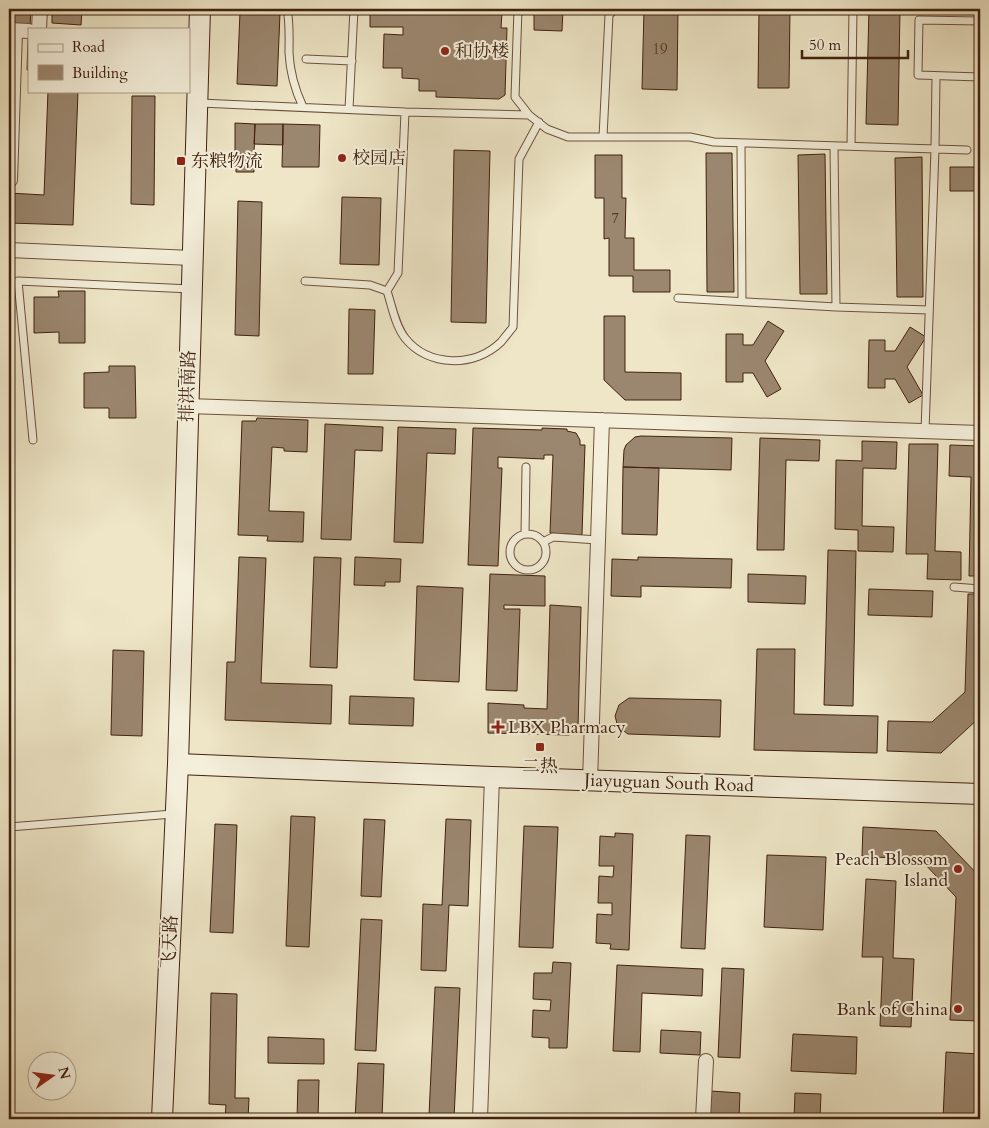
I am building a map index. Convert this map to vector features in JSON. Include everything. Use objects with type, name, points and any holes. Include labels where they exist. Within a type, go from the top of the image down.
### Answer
[{"type":"street","points":[[40,9],[40,28]]},
{"type":"street","name":"排洪南路","points":[[178,764],[200,9]]},
{"type":"street","points":[[10,180],[18,31]]},
{"type":"street","points":[[9,250],[192,258]]},
{"type":"street","points":[[187,406],[980,433]]},
{"type":"street","points":[[590,781],[602,420]]},
{"type":"street","name":"Jiayuguan South Road","points":[[178,764],[590,781],[980,794]]},
{"type":"street","name":"飞天路","points":[[162,1119],[178,764]]},
{"type":"street","points":[[480,1119],[492,777]]},
{"type":"street","points":[[704,1119],[706,1061]]},
{"type":"lane","points":[[287,9],[290,22],[289,55],[294,90],[303,107]]},
{"type":"lane","points":[[349,110],[354,9]]},
{"type":"lane","points":[[518,9],[515,97],[529,115],[547,129],[568,137],[690,138],[714,142],[967,150]]},
{"type":"lane","points":[[603,137],[609,15],[614,9]]},
{"type":"lane","points":[[850,146],[853,9]]},
{"type":"lane","points":[[980,21],[919,20],[918,75],[980,77]]},
{"type":"lane","points":[[306,59],[352,61]]},
{"type":"lane","points":[[925,431],[936,76]]},
{"type":"lane","points":[[197,102],[349,110],[529,115]]},
{"type":"lane","points":[[405,112],[398,272],[387,291],[403,336],[414,348],[427,357],[443,361],[463,360],[483,354],[500,343],[513,327],[519,159],[539,122]]},
{"type":"lane","points":[[741,143],[742,301]]},
{"type":"lane","points":[[834,146],[836,307]]},
{"type":"lane","points":[[33,440],[18,281],[191,289]]},
{"type":"lane","points":[[305,281],[370,285],[387,291]]},
{"type":"lane","points":[[678,298],[930,310]]},
{"type":"lane","points":[[525,534],[526,467]]},
{"type":"lane","points":[[532,534],[544,542],[546,548],[543,562],[538,567],[525,569],[513,562],[511,548],[518,537],[532,534]]},
{"type":"lane","points":[[544,542],[553,538],[598,540]]},
{"type":"lane","points":[[954,587],[980,589]]},
{"type":"lane","points":[[9,827],[176,813]]},
{"type":"building","points":[[9,9],[31,9],[30,26],[9,25]]},
{"type":"building","points":[[52,9],[82,9],[81,25],[52,23]]},
{"type":"building","name":"和协楼","points":[[370,9],[490,9],[490,12],[502,13],[501,28],[507,28],[505,95],[499,99],[436,97],[436,91],[419,91],[419,79],[402,78],[402,68],[383,68],[384,34],[403,35],[403,27],[370,27]]},
{"type":"building","points":[[534,9],[563,9],[562,31],[534,30]]},
{"type":"building","points":[[644,9],[678,9],[677,90],[642,89]]},
{"type":"building","points":[[759,9],[790,9],[789,88],[758,88]]},
{"type":"building","points":[[869,9],[900,9],[898,125],[866,124]]},
{"type":"building","points":[[240,12],[280,13],[277,86],[237,84]]},
{"type":"building","points":[[28,38],[28,70],[27,70]]},
{"type":"building","points":[[48,92],[78,92],[73,225],[9,223],[9,193],[44,195]]},
{"type":"building","points":[[132,96],[155,96],[154,205],[131,204]]},
{"type":"building","points":[[235,123],[255,124],[254,154],[235,154]]},
{"type":"building","points":[[255,124],[283,124],[283,145],[254,144]]},
{"type":"building","points":[[283,124],[320,125],[319,167],[282,167]]},
{"type":"building","points":[[454,150],[490,151],[486,323],[451,322]]},
{"type":"building","points":[[706,153],[732,153],[734,292],[707,292]]},
{"type":"building","points":[[236,154],[254,154],[254,172],[236,172]]},
{"type":"building","points":[[825,154],[827,294],[800,294],[798,155]]},
{"type":"building","points":[[595,155],[622,155],[622,198],[626,198],[625,238],[634,238],[634,270],[670,270],[670,292],[633,292],[633,276],[609,276],[609,238],[604,239],[604,198],[595,198]]},
{"type":"building","points":[[922,157],[923,297],[897,297],[895,158]]},
{"type":"building","points":[[950,167],[980,167],[980,191],[950,191]]},
{"type":"building","points":[[342,197],[381,198],[379,265],[340,264]]},
{"type":"building","points":[[238,201],[262,202],[259,336],[235,335]]},
{"type":"building","points":[[58,291],[85,291],[85,343],[59,343],[59,332],[34,333],[34,297],[59,297]]},
{"type":"building","points":[[349,309],[375,310],[373,374],[348,374]]},
{"type":"building","points":[[604,316],[625,316],[625,372],[681,373],[681,400],[625,400],[604,380]]},
{"type":"building","points":[[768,321],[784,331],[765,361],[781,389],[767,397],[753,373],[743,373],[743,382],[726,382],[726,334],[743,334],[743,345],[753,345]]},
{"type":"building","points":[[910,327],[926,337],[907,367],[923,395],[909,403],[895,379],[885,379],[885,388],[868,388],[869,340],[885,340],[885,351],[895,351]]},
{"type":"building","points":[[109,366],[135,366],[136,418],[109,418],[109,408],[84,408],[84,373],[109,372]]},
{"type":"building","points":[[257,418],[308,420],[307,452],[284,451],[284,448],[272,447],[269,511],[304,512],[303,542],[267,541],[268,536],[238,535],[242,421],[256,421]]},
{"type":"building","points":[[325,424],[383,427],[382,451],[355,450],[351,540],[321,539]]},
{"type":"building","points":[[398,427],[456,429],[455,454],[427,453],[423,543],[394,542]]},
{"type":"building","points":[[473,428],[567,429],[567,431],[576,433],[580,440],[580,445],[585,445],[582,535],[550,533],[553,455],[544,455],[544,459],[498,457],[498,468],[502,468],[498,566],[468,565]]},
{"type":"building","points":[[635,437],[732,438],[731,470],[623,467],[626,445]]},
{"type":"building","points":[[760,438],[820,440],[819,461],[786,460],[784,550],[757,550]]},
{"type":"building","points":[[862,441],[897,442],[896,469],[863,468],[862,526],[894,527],[893,552],[858,551],[858,530],[835,529],[836,460],[862,461]]},
{"type":"building","points":[[909,444],[938,444],[935,551],[961,552],[961,580],[927,579],[928,554],[906,554]]},
{"type":"building","points":[[950,445],[980,446],[980,576],[969,576],[971,477],[949,476]]},
{"type":"building","points":[[623,467],[659,468],[657,535],[622,534]]},
{"type":"building","points":[[828,550],[856,551],[853,706],[824,705]]},
{"type":"building","points":[[239,557],[266,558],[261,683],[332,685],[331,724],[225,720],[227,662],[235,662]]},
{"type":"building","points":[[314,557],[341,558],[337,668],[310,667]]},
{"type":"building","points":[[355,557],[401,559],[400,582],[385,582],[385,586],[354,585]]},
{"type":"building","points":[[638,557],[732,559],[731,588],[641,586],[641,597],[611,596],[612,559],[638,560]]},
{"type":"building","points":[[490,574],[545,576],[545,606],[504,605],[504,609],[520,609],[517,691],[486,690]]},
{"type":"building","points":[[748,574],[806,576],[805,604],[748,602]]},
{"type":"building","points":[[417,586],[463,588],[459,682],[414,680]]},
{"type":"building","points":[[869,589],[933,591],[932,617],[868,615]]},
{"type":"building","points":[[968,594],[980,594],[980,717],[941,753],[887,751],[888,721],[932,722],[965,692]]},
{"type":"building","points":[[550,605],[581,607],[578,728],[569,735],[488,733],[488,703],[524,705],[524,708],[547,709]]},
{"type":"building","points":[[757,649],[795,649],[794,714],[878,716],[877,753],[754,750]]},
{"type":"building","points":[[113,650],[144,651],[142,736],[111,735]]},
{"type":"building","points":[[350,696],[414,698],[413,726],[349,724]]},
{"type":"building","points":[[629,698],[721,700],[720,737],[628,734],[618,727],[615,716],[619,705]]},
{"type":"building","points":[[291,816],[315,817],[309,947],[286,946]]},
{"type":"building","points":[[364,819],[385,820],[381,897],[361,896]]},
{"type":"building","points":[[446,819],[471,820],[468,906],[449,905],[446,971],[421,970],[423,904],[442,905]]},
{"type":"building","points":[[215,824],[237,825],[233,933],[210,932]]},
{"type":"building","points":[[524,826],[558,827],[553,948],[519,947]]},
{"type":"building","points":[[863,827],[936,831],[980,877],[980,1021],[950,1020],[956,897],[921,860],[862,856]]},
{"type":"building","points":[[615,833],[633,834],[629,950],[610,949],[611,944],[596,943],[597,914],[612,915],[612,903],[598,903],[599,876],[613,877],[614,866],[599,866],[600,836],[615,837]]},
{"type":"building","points":[[686,835],[710,836],[705,949],[681,948]]},
{"type":"building","points":[[767,855],[826,857],[823,930],[764,927]]},
{"type":"building","points":[[866,879],[896,881],[893,958],[914,959],[911,1027],[880,1026],[883,957],[862,957]]},
{"type":"building","points":[[361,919],[382,920],[376,1051],[355,1050]]},
{"type":"building","points":[[553,962],[571,963],[567,1048],[549,1048],[549,1038],[532,1037],[533,1010],[550,1011],[551,1000],[533,999],[534,973],[552,973]]},
{"type":"building","points":[[617,965],[703,969],[702,996],[642,993],[640,1052],[613,1051]]},
{"type":"building","points":[[722,968],[744,969],[740,1058],[718,1057]]},
{"type":"building","points":[[435,987],[460,988],[454,1119],[438,1119],[438,1115],[429,1115]]},
{"type":"building","points":[[211,993],[237,994],[235,1098],[249,1098],[248,1119],[225,1119],[226,1105],[209,1104]]},
{"type":"building","points":[[661,1030],[701,1032],[700,1055],[660,1053]]},
{"type":"building","points":[[793,1034],[857,1037],[856,1074],[791,1071]]},
{"type":"building","points":[[268,1037],[324,1039],[324,1064],[268,1063]]},
{"type":"building","points":[[946,1052],[979,1054],[976,1119],[943,1119]]},
{"type":"building","points":[[358,1063],[384,1064],[382,1119],[355,1119]]},
{"type":"building","points":[[298,1080],[319,1080],[318,1119],[297,1119]]},
{"type":"building","points":[[711,1091],[740,1093],[739,1119],[710,1119]]},
{"type":"building","points":[[795,1093],[821,1094],[820,1119],[794,1119]]},
{"type":"place","name":"和协楼","points":[[445,51]]},
{"type":"place","name":"校园店","points":[[342,158]]},
{"type":"place","name":"东粮物流","points":[[181,161]]},
{"type":"place","name":"LBX Pharmacy","points":[[498,727]]},
{"type":"place","name":"二热","points":[[540,747]]},
{"type":"place","name":"Peach Blossom Island","points":[[958,869]]},
{"type":"place","name":"Bank of China","points":[[958,1009]]}]
